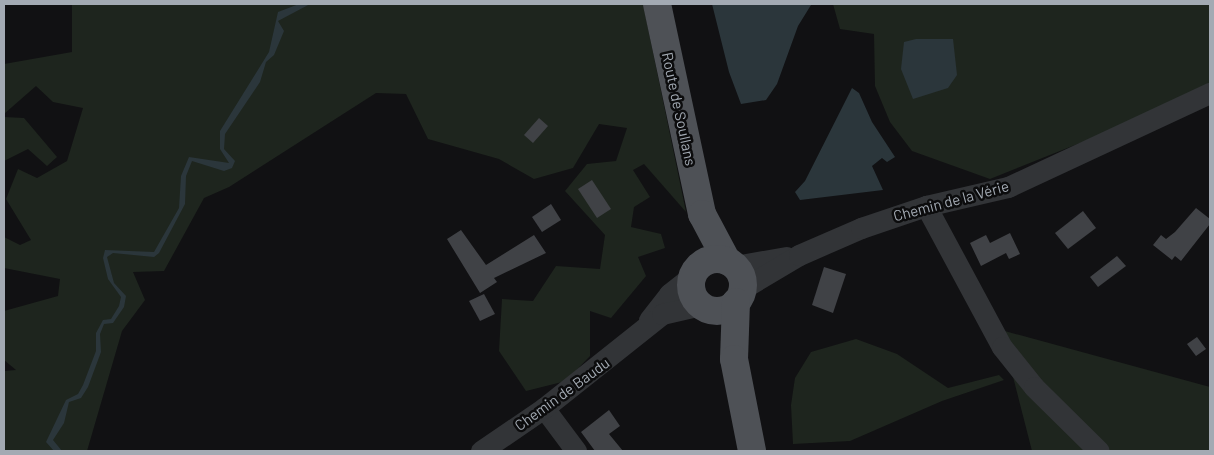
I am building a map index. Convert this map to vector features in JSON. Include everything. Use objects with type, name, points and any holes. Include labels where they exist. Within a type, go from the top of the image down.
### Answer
[{"type":"main road","name":"Route de Soullans","points":[[657,4],[702,214],[735,280]]},
{"type":"main road","name":"Route de Soullans","points":[[694,272],[702,214]]},
{"type":"main road","points":[[734,359],[692,292],[694,272],[710,260],[735,280]]},
{"type":"main road","points":[[703,307],[721,310],[735,280]]},
{"type":"main road","points":[[735,280],[734,359],[752,451]]},
{"type":"street","name":"Chemin de la Vérie","points":[[735,280],[861,228],[926,206],[1008,187],[1210,93]]},
{"type":"street","points":[[926,206],[1002,347],[1034,386],[1099,451]]},
{"type":"street","name":"Chemin de Baudu","points":[[640,332],[669,294],[694,272]]},
{"type":"street","name":"Chemin de Baudu","points":[[481,451],[544,408],[662,314],[703,307]]},
{"type":"street","points":[[544,408],[576,451]]},
{"type":"shaded area","points":[[72,4],[643,4],[686,212],[644,164],[633,170],[650,197],[634,207],[631,227],[661,234],[665,248],[638,257],[646,276],[611,318],[590,311],[590,356],[566,381],[526,391],[499,351],[502,299],[533,301],[556,266],[600,269],[605,235],[565,191],[587,164],[616,161],[627,128],[599,124],[573,168],[534,179],[499,159],[428,139],[406,94],[376,93],[229,187],[204,198],[164,271],[133,272],[145,300],[122,331],[87,451],[4,451],[4,371],[16,370],[4,360],[4,311],[58,296],[60,279],[4,268],[4,237],[20,245],[31,240],[6,199],[18,169],[37,178],[67,161],[83,108],[53,102],[36,86],[4,114],[4,64],[72,52]]},
{"type":"shaded area","points":[[299,4],[310,4],[278,21],[284,31],[274,55],[266,62],[260,82],[225,134],[224,149],[235,161],[232,168],[224,171],[192,161],[186,176],[185,204],[159,253],[154,257],[113,253],[107,257],[114,283],[126,296],[124,307],[113,323],[104,324],[100,334],[101,352],[88,387],[81,398],[69,402],[64,423],[53,440],[62,451],[54,451],[46,442],[66,400],[78,394],[83,385],[96,351],[96,333],[103,320],[111,319],[119,306],[121,297],[108,279],[103,258],[105,250],[154,252],[179,208],[181,176],[189,157],[229,163],[220,149],[220,131],[269,52],[278,12]]},
{"type":"shaded area","points":[[712,4],[811,5],[798,26],[777,84],[766,100],[741,104],[729,72]]},
{"type":"shaded area","points":[[833,4],[1210,4],[1210,83],[1100,135],[990,179],[912,151],[890,122],[875,86],[874,34],[840,29]]},
{"type":"shaded area","points":[[916,39],[953,39],[957,75],[948,88],[913,99],[901,69],[904,42]]},
{"type":"shaded area","points":[[852,88],[859,93],[872,122],[895,157],[887,162],[882,158],[872,166],[883,190],[800,200],[795,192],[805,181]]},
{"type":"shaded area","points":[[4,117],[24,118],[57,157],[47,166],[28,149],[4,161]]},
{"type":"shaded area","points":[[1001,330],[1210,387],[1210,451],[1032,451]]},
{"type":"shaded area","points":[[856,339],[897,354],[948,388],[999,375],[1004,380],[942,401],[850,441],[793,444],[791,405],[795,378],[811,352]]},
{"type":"building","points":[[539,118],[548,126],[533,143],[524,135]]},
{"type":"building","points":[[592,180],[611,209],[597,218],[578,189]]},
{"type":"building","points":[[551,204],[561,220],[542,232],[532,217]]},
{"type":"building","points":[[1196,208],[1210,219],[1210,224],[1181,261],[1175,256],[1172,260],[1153,245],[1161,235],[1166,239],[1175,232]]},
{"type":"building","points":[[1083,211],[1096,228],[1068,249],[1055,233]]},
{"type":"building","points":[[461,230],[486,265],[534,235],[546,253],[494,278],[497,282],[480,293],[447,239]]},
{"type":"building","points":[[1010,233],[1020,254],[1009,259],[1006,253],[981,266],[970,243],[986,235],[990,243]]},
{"type":"building","points":[[1117,256],[1126,266],[1098,287],[1090,277]]},
{"type":"building","points":[[824,267],[846,274],[833,313],[812,305]]},
{"type":"building","points":[[484,294],[495,314],[480,321],[469,301]]},
{"type":"building","points":[[1197,337],[1206,349],[1196,356],[1187,344]]},
{"type":"building","points":[[609,410],[620,426],[609,434],[623,451],[595,451],[581,432]]}]
